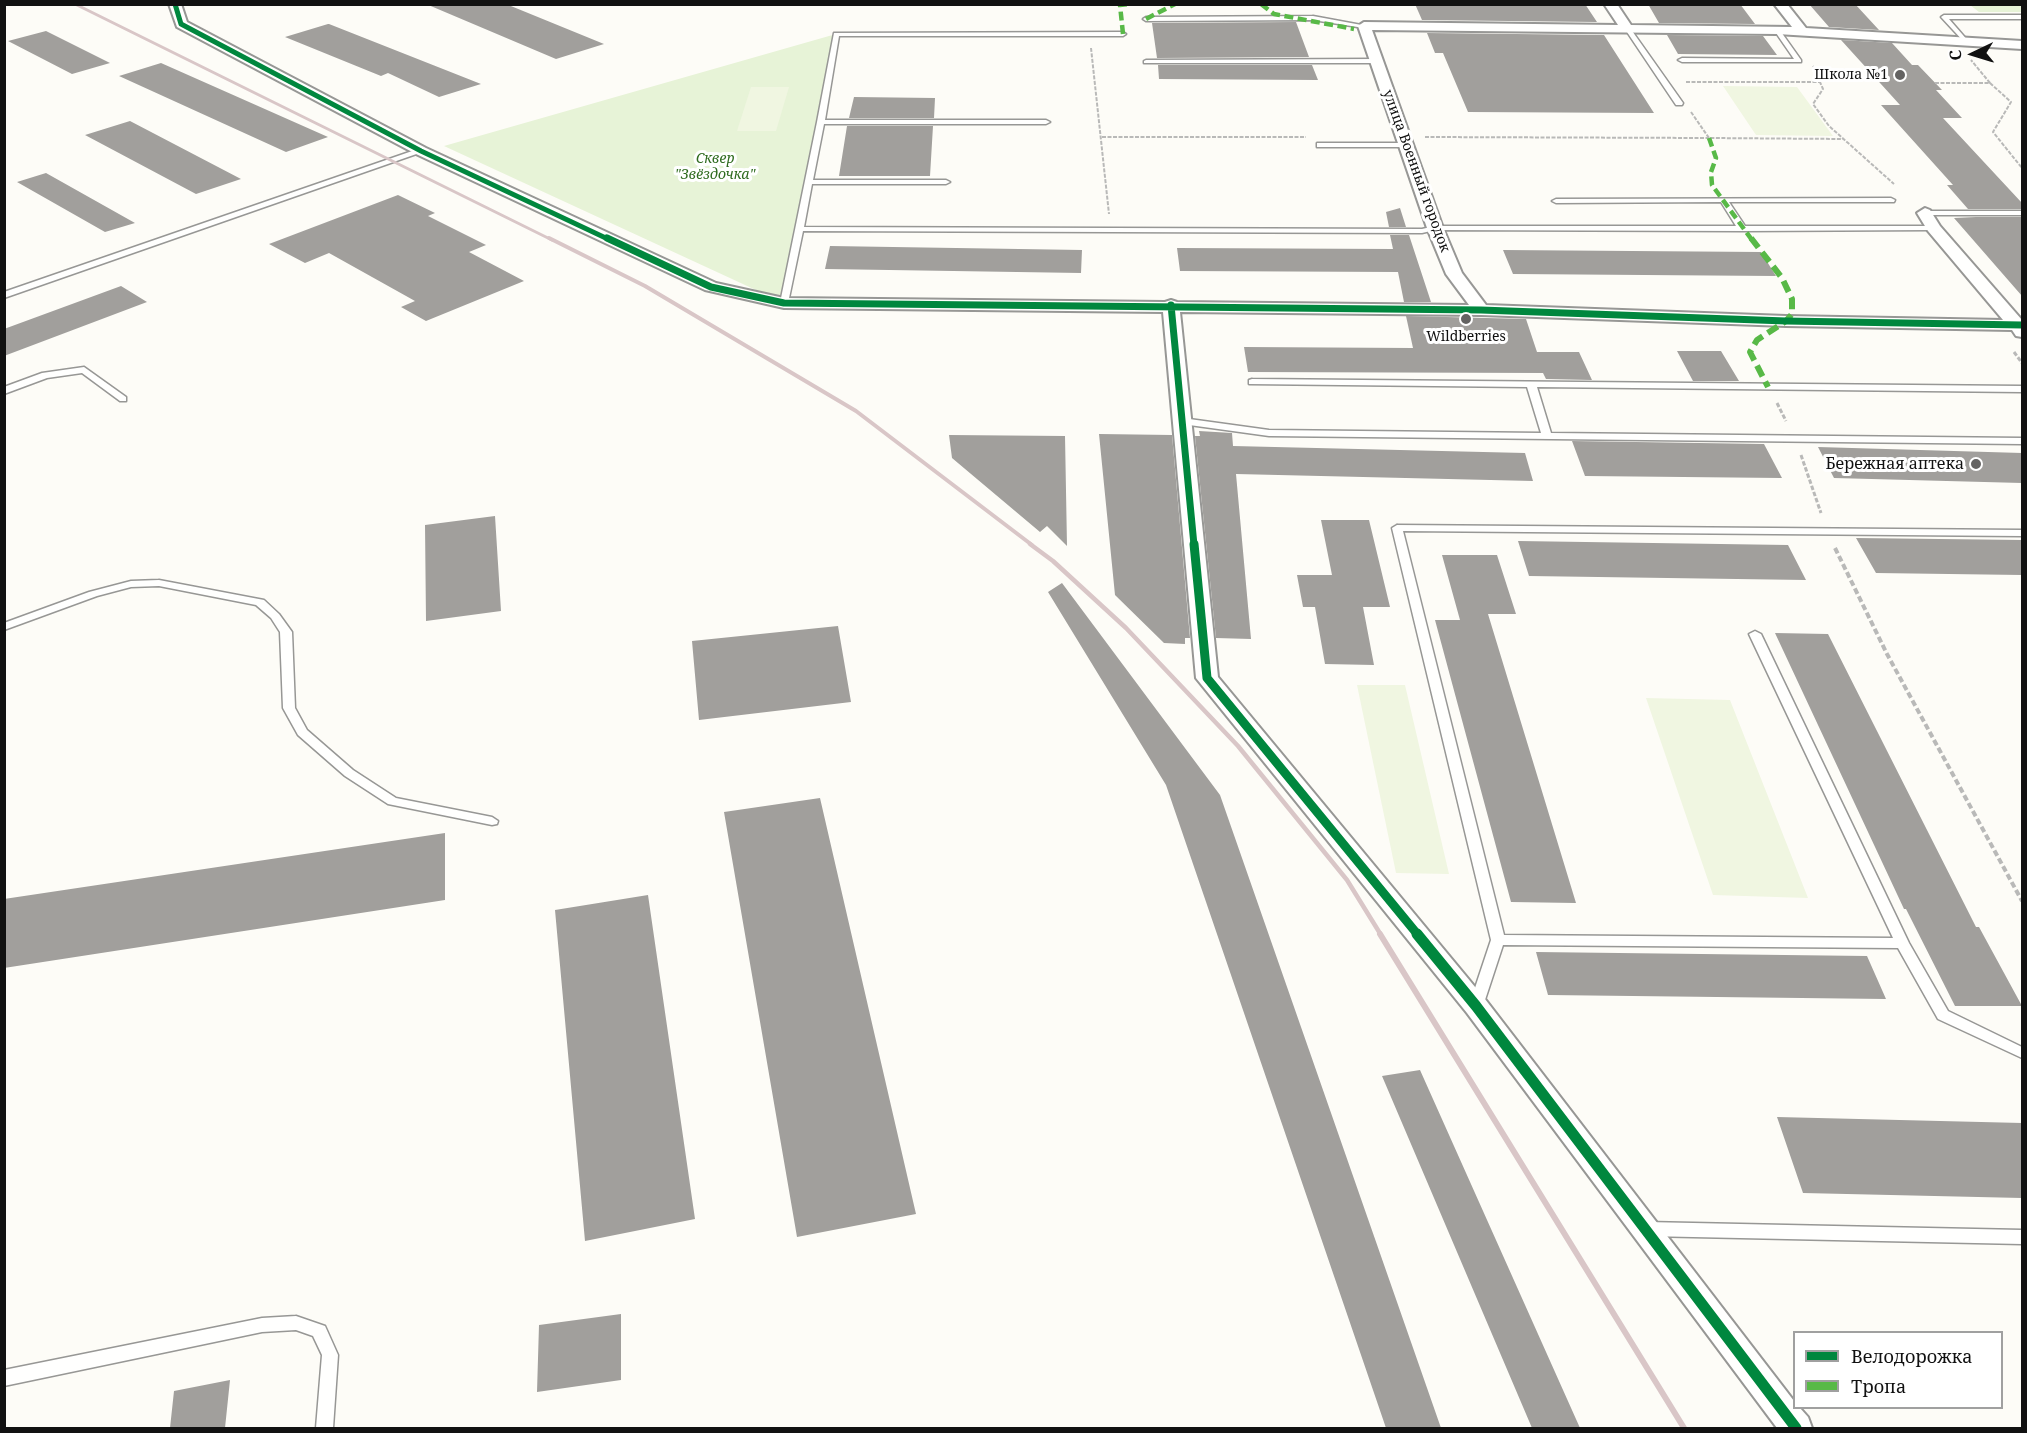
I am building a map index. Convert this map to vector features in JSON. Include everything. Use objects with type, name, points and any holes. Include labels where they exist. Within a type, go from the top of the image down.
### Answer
[{"type":"street","points":[[1610,4],[1628,29]]},
{"type":"street","points":[[1780,4],[1802,31]]},
{"type":"street","points":[[178,5],[181,24],[421,151],[711,287],[784,303],[1171,305],[1481,310],[2021,328]]},
{"type":"street","points":[[1364,26],[1777,30],[2022,45]]},
{"type":"street","name":"улица Военный городок","points":[[1364,26],[1435,228],[1454,274],[1481,310]]},
{"type":"street","points":[[1925,213],[1933,228],[2021,328]]},
{"type":"street","points":[[1171,305],[1207,678],[1476,1006],[1796,1428]]},
{"type":"lane","points":[[1966,42],[1944,17],[2022,17]]},
{"type":"lane","points":[[1146,19],[1313,18],[1364,26]]},
{"type":"lane","points":[[1628,29],[1679,103]]},
{"type":"lane","points":[[1682,60],[1799,61],[1777,30]]},
{"type":"lane","points":[[784,303],[821,122],[836,34],[1123,34]]},
{"type":"lane","points":[[1146,62],[1377,62]]},
{"type":"lane","points":[[821,122],[1046,122]]},
{"type":"lane","points":[[1320,146],[1406,145]]},
{"type":"lane","points":[[4,295],[421,151]]},
{"type":"lane","points":[[808,182],[946,182]]},
{"type":"lane","points":[[1556,201],[1891,200]]},
{"type":"lane","points":[[1723,201],[1743,229]]},
{"type":"lane","points":[[1925,213],[2022,213]]},
{"type":"lane","points":[[800,229],[1422,231],[1435,228],[1933,228]]},
{"type":"lane","points":[[4,391],[45,375],[84,370],[123,399]]},
{"type":"lane","points":[[1252,382],[2022,389]]},
{"type":"lane","points":[[1531,385],[1547,435]]},
{"type":"lane","points":[[1182,421],[1269,433],[2022,441]]},
{"type":"lane","points":[[1476,1006],[1498,940],[1397,528],[2022,533]]},
{"type":"lane","points":[[4,627],[93,594],[131,584],[159,583],[260,602],[275,616],[286,632],[289,708],[302,732],[349,773],[392,801],[492,821]]},
{"type":"lane","points":[[1755,634],[1902,943],[1943,1015],[2022,1053]]},
{"type":"lane","points":[[1498,940],[1902,943]]},
{"type":"lane","points":[[1645,1229],[2022,1237]]},
{"type":"lane","points":[[4,1378],[262,1325],[296,1323],[319,1331],[330,1355],[325,1428]]},
{"type":"path","points":[[1090,34],[1110,230]]},
{"type":"path","points":[[1968,57],[1990,83],[2011,102],[1993,132],[2022,168]]},
{"type":"path","points":[[1812,65],[1823,89],[1813,104],[1829,126],[1925,213]]},
{"type":"path","points":[[1682,82],[1821,82]]},
{"type":"path","points":[[1935,83],[1990,83]]},
{"type":"path","points":[[1690,110],[1709,138],[1843,139]]},
{"type":"path","points":[[2014,352],[2022,363]]},
{"type":"path","points":[[1768,387],[1795,440],[1827,532],[1887,654],[2022,901]]},
{"type":"green space","points":[[1970,5],[2022,5],[2022,12],[1979,12]]},
{"type":"green space","name":"Сквер \"Звёздочка\"","points":[[836,34],[784,303],[444,146]]},
{"type":"green space","points":[[1723,86],[1797,87],[1833,136],[1756,135]]},
{"type":"green space","points":[[751,87],[789,87],[776,131],[737,131]]},
{"type":"green space","points":[[1357,685],[1405,685],[1449,874],[1396,873]]},
{"type":"green space","points":[[1646,698],[1730,700],[1808,898],[1713,895]]},
{"type":"building","points":[[426,4],[506,4],[604,44],[556,59]]},
{"type":"building","points":[[1415,4],[1585,4],[1597,22],[1422,20]]},
{"type":"building","points":[[1648,4],[1740,4],[1755,24],[1659,23]]},
{"type":"building","points":[[1809,4],[1855,4],[1879,30],[1829,27]]},
{"type":"building","points":[[1296,22],[1309,57],[1157,58],[1152,23]]},
{"type":"building","points":[[328,24],[481,84],[439,97],[388,73],[381,76],[285,37]]},
{"type":"building","points":[[46,31],[110,63],[72,74],[8,41]]},
{"type":"building","points":[[1427,33],[1604,35],[1654,113],[1468,112],[1443,53],[1435,53]]},
{"type":"building","points":[[1667,35],[1763,36],[1777,55],[1678,54]]},
{"type":"building","points":[[1841,40],[1892,43],[1912,65],[1918,65],[1942,90],[1936,90],[1962,118],[1943,118],[2022,203],[2022,209],[1968,209],[1947,185],[1953,185],[1881,105],[1900,105]]},
{"type":"building","points":[[161,63],[328,137],[286,152],[119,76]]},
{"type":"building","points":[[1158,65],[1312,65],[1318,80],[1159,79]]},
{"type":"building","points":[[854,97],[935,98],[934,118],[849,118]]},
{"type":"building","points":[[130,121],[241,179],[196,194],[85,135]]},
{"type":"building","points":[[847,126],[933,126],[930,176],[839,176]]},
{"type":"building","points":[[46,173],[135,223],[105,232],[17,182]]},
{"type":"building","points":[[398,195],[435,213],[428,216],[486,245],[469,252],[524,281],[426,321],[401,307],[415,301],[329,253],[305,263],[269,244]]},
{"type":"building","points":[[1400,208],[1406,227],[1389,227],[1386,212]]},
{"type":"building","points":[[2022,217],[2022,296],[1954,218]]},
{"type":"building","points":[[1390,235],[1409,235],[1431,302],[1404,302],[1398,272],[1180,271],[1177,248],[1393,249]]},
{"type":"building","points":[[830,246],[1082,250],[1081,273],[825,269]]},
{"type":"building","points":[[1503,250],[1761,252],[1776,276],[1513,274]]},
{"type":"building","points":[[121,286],[147,302],[4,356],[4,329]]},
{"type":"building","points":[[1406,316],[1526,319],[1537,352],[1579,352],[1592,380],[1546,379],[1543,373],[1248,372],[1244,347],[1413,348]]},
{"type":"building","points":[[1677,351],[1721,351],[1739,381],[1693,381]]},
{"type":"building","points":[[1199,431],[1232,433],[1233,446],[1525,453],[1533,481],[1236,474],[1251,639],[1216,638],[1195,436],[1200,436]]},
{"type":"building","points":[[1099,434],[1172,435],[1190,638],[1185,638],[1185,644],[1164,643],[1115,595]]},
{"type":"building","points":[[949,435],[1065,436],[1067,546],[1047,526],[1040,532],[952,458]]},
{"type":"building","points":[[1572,441],[1764,444],[1782,478],[1585,476]]},
{"type":"building","points":[[1818,447],[2022,453],[2022,483],[1834,478]]},
{"type":"building","points":[[495,516],[501,611],[426,621],[425,525]]},
{"type":"building","points":[[1321,520],[1369,520],[1390,607],[1363,607],[1374,665],[1325,664],[1315,607],[1303,607],[1297,575],[1332,575]]},
{"type":"building","points":[[1856,538],[2022,540],[2022,575],[1876,573]]},
{"type":"building","points":[[1518,541],[1788,545],[1806,580],[1529,576]]},
{"type":"building","points":[[1442,555],[1497,555],[1516,614],[1488,614],[1576,903],[1511,902],[1435,620],[1460,620]]},
{"type":"building","points":[[1062,583],[1220,795],[1441,1428],[1386,1428],[1166,785],[1048,592]]},
{"type":"building","points":[[838,626],[851,702],[699,720],[692,641]]},
{"type":"building","points":[[1775,633],[1828,634],[1976,927],[1979,927],[2022,1006],[1955,1006],[1904,909]]},
{"type":"building","points":[[820,798],[916,1214],[797,1237],[724,812]]},
{"type":"building","points":[[445,833],[445,900],[4,968],[4,899]]},
{"type":"building","points":[[648,895],[695,1219],[585,1241],[555,910]]},
{"type":"building","points":[[1536,952],[1867,956],[1886,999],[1548,995]]},
{"type":"building","points":[[1420,1070],[1580,1428],[1532,1428],[1382,1076]]},
{"type":"building","points":[[1777,1117],[2022,1123],[2022,1198],[1803,1193]]},
{"type":"building","points":[[621,1314],[621,1380],[537,1392],[539,1325]]},
{"type":"building","points":[[230,1380],[225,1428],[170,1428],[174,1391]]},
{"type":"railway","points":[[75,4],[552,240]]},
{"type":"railway","points":[[549,238],[645,286],[856,411],[1032,545]]},
{"type":"railway","points":[[1030,544],[1053,561],[1126,628],[1238,746],[1347,880],[1381,935]]},
{"type":"railway","points":[[1380,934],[1684,1428]]},
{"type":"marked path","points":[[1123,34],[1120,5],[1129,4]]},
{"type":"marked path","points":[[1146,19],[1175,4]]},
{"type":"marked path","points":[[1261,4],[1274,14],[1354,29]]},
{"type":"marked path","points":[[1709,138],[1716,158],[1711,172],[1712,185],[1736,220],[1782,278],[1792,299],[1792,314],[1786,321],[1757,340],[1750,352],[1768,387]]},
{"type":"cycle path","points":[[175,4],[181,24],[421,151],[711,287],[784,303],[1481,310],[1786,321],[2022,325]]},
{"type":"cycle path","points":[[1171,305],[1207,678],[1476,1006],[1796,1428]]},
{"type":"place","name":"Школа №1","points":[[1900,75]]},
{"type":"place","name":"Wildberries","points":[[1466,319]]},
{"type":"place","name":"Бережная аптека","points":[[1976,464]]}]
